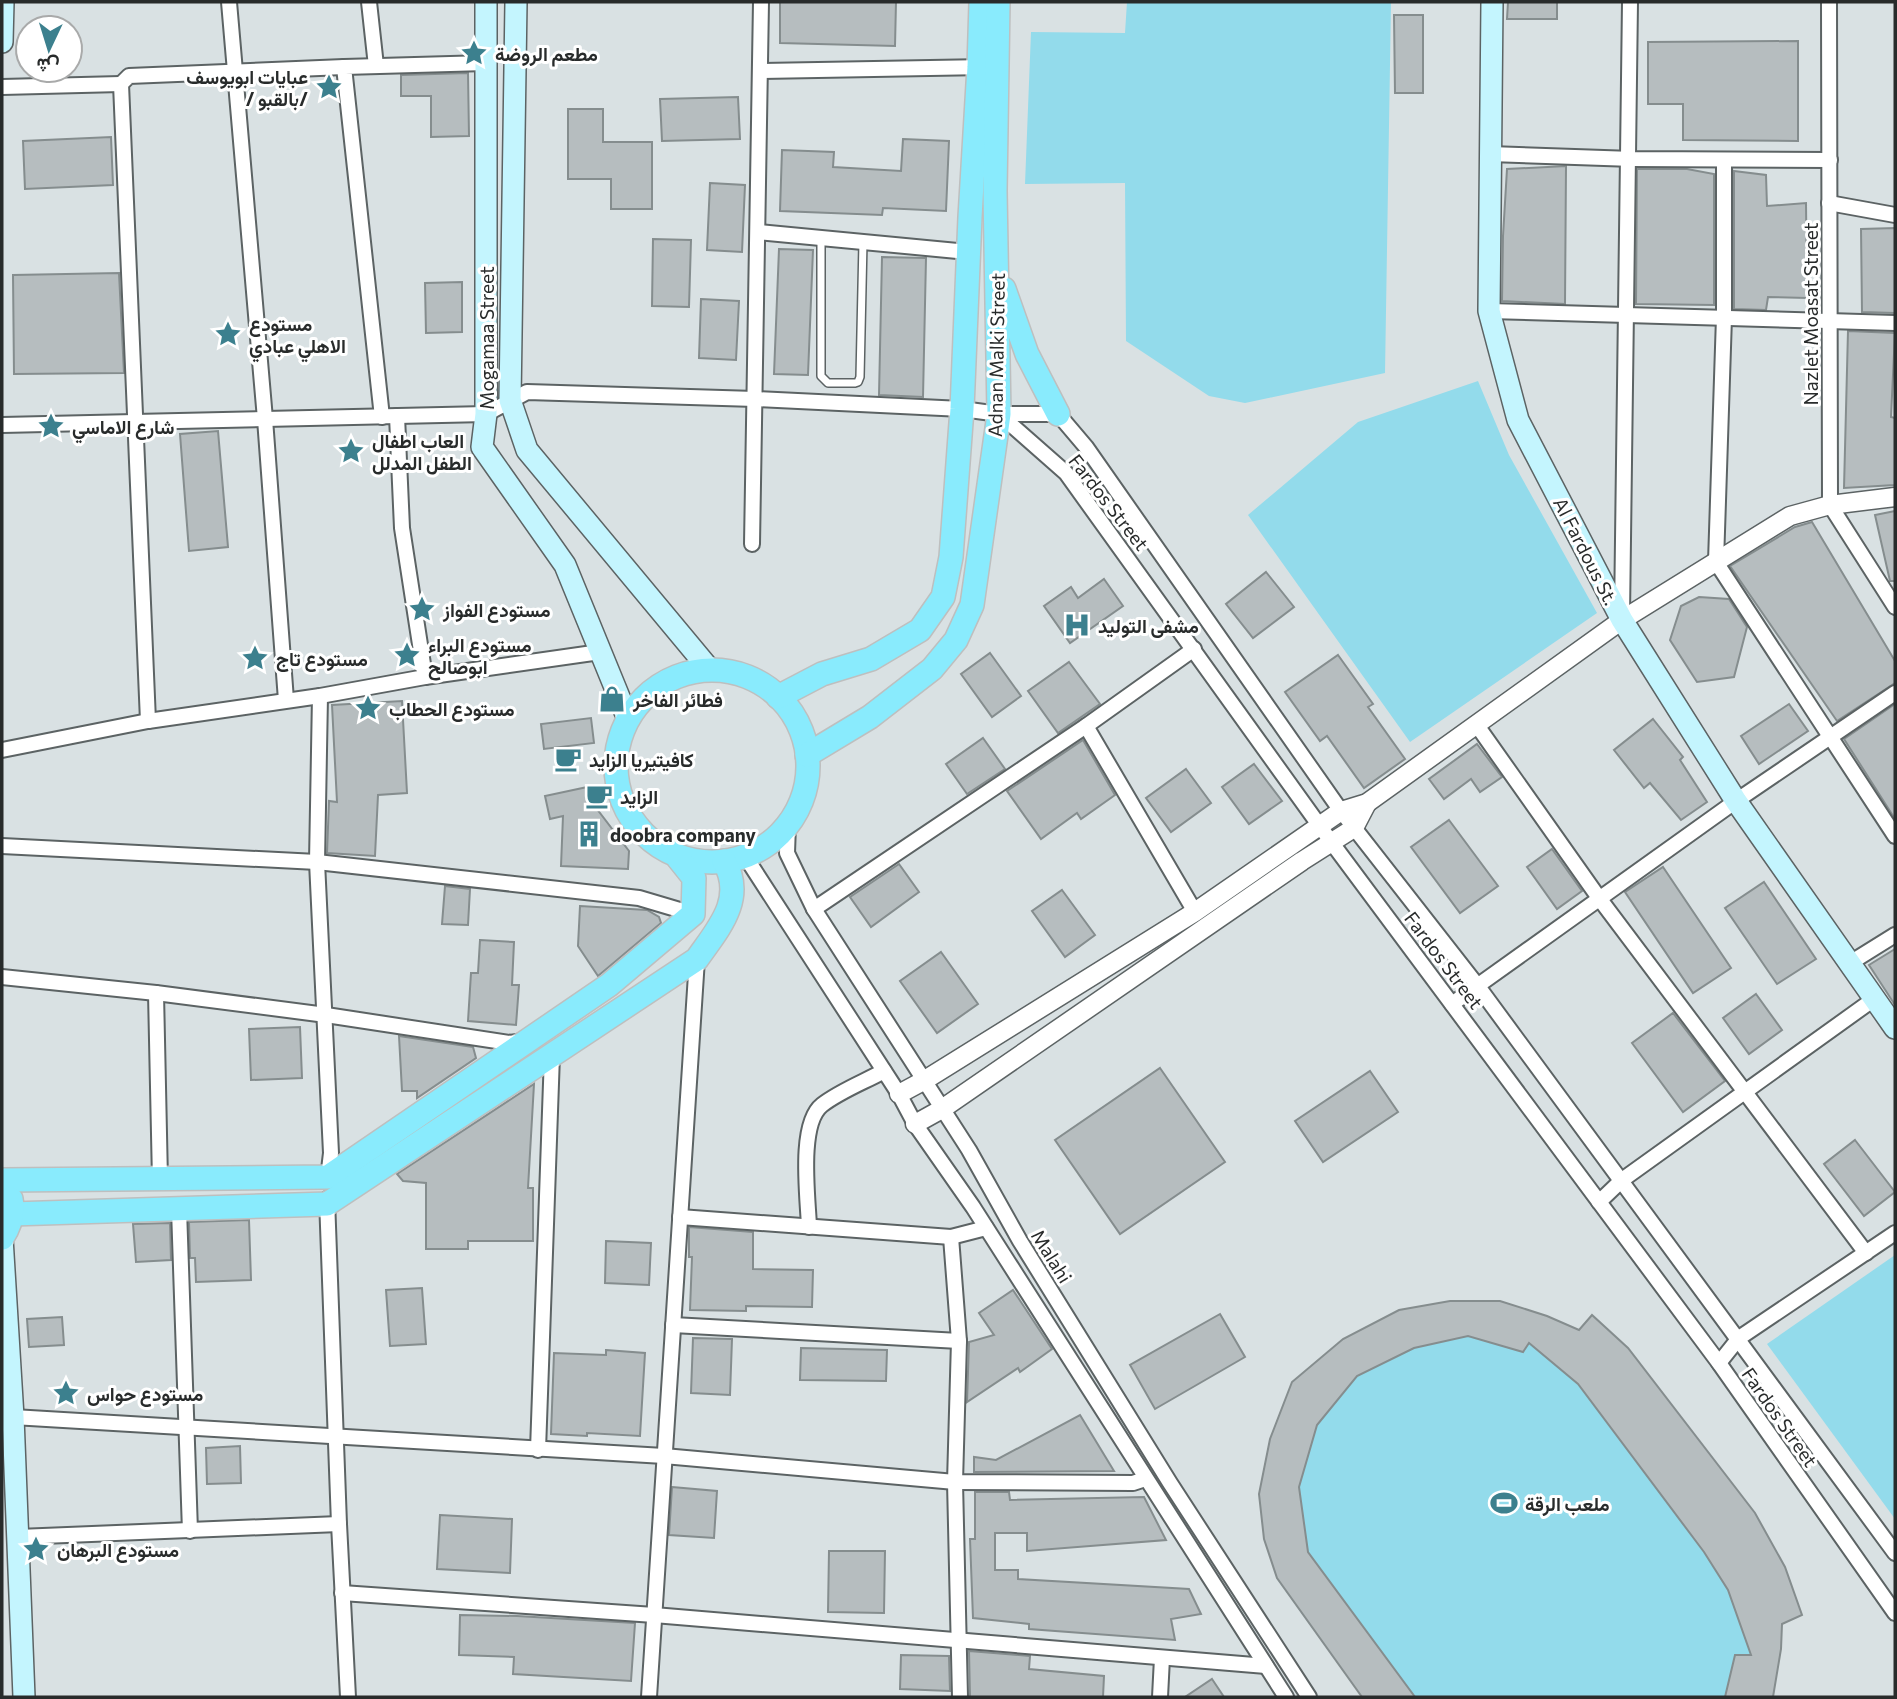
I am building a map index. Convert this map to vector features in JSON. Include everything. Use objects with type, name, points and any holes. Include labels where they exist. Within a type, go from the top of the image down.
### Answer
[{"type":"main road","points":[[2,43],[3,2]]},
{"type":"main road","name":"Mogamaa Street","points":[[486,2],[486,414],[482,447],[565,565],[628,719]]},
{"type":"main road","name":"Mogamaa Street","points":[[516,2],[510,401],[527,450],[710,670]]},
{"type":"main road","name":"Adnan Malki Street","points":[[807,755],[870,717],[932,669],[956,640],[972,605],[999,414],[995,191],[988,68],[981,2]]},
{"type":"main road","name":"Adnan Malki Street","points":[[778,697],[822,674],[871,659],[901,641],[920,629],[943,597],[951,558],[962,409],[968,252],[998,2]]},
{"type":"main road","name":"Al Fardous St.","points":[[1492,2],[1489,311],[1518,420],[1622,620],[1736,801],[1895,1028]]},
{"type":"main road","points":[[997,271],[1027,354],[1058,414]]},
{"type":"main road","points":[[2,1679],[24,1688],[13,1417],[2,1238],[9,1227],[12,1202],[3,1179],[328,1177],[609,985],[693,914],[694,878],[678,858],[652,841],[633,821],[621,797],[616,771],[618,744],[628,719],[643,699],[663,684],[686,674],[710,670],[735,673],[758,682],[778,697],[792,714],[802,734],[807,755],[807,780],[800,804],[788,825],[769,844],[735,859],[699,862],[678,858]]},
{"type":"main road","points":[[12,1214],[327,1204],[697,959],[729,911],[735,859]]},
{"type":"main road","points":[[609,985],[624,1007]]},
{"type":"street","points":[[229,2],[286,700]]},
{"type":"street","points":[[369,2],[376,66]]},
{"type":"street","points":[[752,544],[761,2]]},
{"type":"street","points":[[1622,620],[1630,2]]},
{"type":"street","name":"Nazlet Moasat Street","points":[[1829,2],[1830,505]]},
{"type":"street","points":[[2,87],[121,84],[129,76],[235,70],[486,63]]},
{"type":"street","points":[[344,67],[402,528],[425,677]]},
{"type":"street","points":[[760,71],[988,68]]},
{"type":"street","points":[[121,84],[148,721]]},
{"type":"street","points":[[1490,154],[1627,159],[1830,160]]},
{"type":"street","points":[[1724,160],[1724,317],[1716,562],[1895,836]]},
{"type":"street","points":[[1829,203],[1895,215]]},
{"type":"street","points":[[758,232],[968,252]]},
{"type":"street","points":[[1489,311],[1895,323]]},
{"type":"street","points":[[2,425],[486,414],[527,393],[755,399],[962,409],[999,414],[1058,414]]},
{"type":"street","name":"Fardos Street","points":[[999,414],[1066,473],[1332,843],[1718,1363],[1895,1613]]},
{"type":"street","name":"Fardos Street","points":[[1058,414],[1086,447],[1341,811],[1477,985],[1895,1553]]},
{"type":"street","points":[[899,1094],[1195,912],[1341,811],[1367,803],[1622,620],[1790,516],[1830,505],[1895,497]]},
{"type":"street","points":[[1830,505],[1895,607]]},
{"type":"street","points":[[814,909],[1086,726],[1194,649]]},
{"type":"street","points":[[2,750],[148,721],[600,652]]},
{"type":"street","points":[[1452,1004],[1736,801],[1895,693]]},
{"type":"street","points":[[320,696],[317,862],[326,1016],[331,1153],[327,1204],[348,1697]]},
{"type":"street","points":[[1476,724],[1599,898],[1866,1253]]},
{"type":"street","points":[[1086,726],[1195,912]]},
{"type":"street","points":[[915,1124],[942,1109],[1354,828],[1367,803]]},
{"type":"street","name":"Malahi","points":[[788,825],[787,853],[814,909],[969,1150],[1020,1241],[1170,1483],[1308,1697]]},
{"type":"street","points":[[2,846],[317,862],[639,898],[693,914]]},
{"type":"street","points":[[735,859],[884,1071],[915,1124],[986,1228],[1286,1697]]},
{"type":"street","points":[[1850,963],[1895,935]]},
{"type":"street","points":[[649,1697],[697,959]]},
{"type":"street","points":[[2,977],[156,993],[510,1043],[527,1041]]},
{"type":"street","points":[[156,993],[160,1180]]},
{"type":"street","points":[[1599,1202],[1622,1180],[1874,999]]},
{"type":"street","points":[[538,1450],[552,1055]]},
{"type":"street","points":[[809,1227],[807,1144],[810,1126],[820,1107],[884,1071]]},
{"type":"street","points":[[179,1209],[190,1531]]},
{"type":"street","points":[[680,1217],[951,1237],[986,1228]]},
{"type":"street","points":[[1718,1363],[1739,1338],[1895,1233]]},
{"type":"street","points":[[951,1237],[959,1341],[956,1482],[960,1697]]},
{"type":"street","points":[[673,1325],[959,1341]]},
{"type":"street","points":[[13,1417],[664,1457],[956,1482],[1133,1483],[1145,1479]]},
{"type":"street","points":[[18,1537],[339,1524]]},
{"type":"street","points":[[342,1593],[654,1615],[1266,1666]]},
{"type":"street","points":[[1160,1697],[1162,1658]]},
{"type":"lane","points":[[821,238],[821,376],[828,383],[859,382],[863,242]]},
{"type":"shaded area","points":[[1127,2],[1391,2],[1385,373],[1245,403],[1209,396],[1126,341],[1125,183],[1025,184],[1031,32],[1125,33]]},
{"type":"shaded area","points":[[1478,381],[1509,455],[1597,613],[1410,742],[1248,515],[1358,422]]},
{"type":"shaded area","points":[[1895,1255],[1895,1519],[1767,1344]]},
{"type":"shaded area","name":"ملعب الرقة","points":[[1450,1301],[1500,1301],[1547,1316],[1579,1330],[1592,1315],[1628,1348],[1755,1513],[1785,1567],[1781,1649],[1773,1697],[1362,1697],[1277,1579],[1264,1539],[1259,1494],[1270,1439],[1292,1382],[1343,1339],[1399,1310]]},
{"type":"building","points":[[780,2],[896,2],[895,46],[780,43]]},
{"type":"building","points":[[1508,2],[1557,2],[1557,19],[1507,19]]},
{"type":"building","points":[[1394,15],[1423,15],[1423,93],[1395,93]]},
{"type":"building","points":[[1798,41],[1798,141],[1683,140],[1683,104],[1648,104],[1648,42]]},
{"type":"building","points":[[468,73],[469,136],[431,137],[431,96],[401,96],[401,75]]},
{"type":"building","points":[[738,97],[740,139],[662,141],[660,99]]},
{"type":"building","points":[[568,109],[603,109],[603,142],[652,142],[652,209],[611,209],[611,179],[568,179]]},
{"type":"building","points":[[111,137],[113,185],[25,189],[23,141]]},
{"type":"building","points":[[903,139],[949,141],[946,211],[883,208],[882,215],[780,211],[782,150],[834,152],[833,167],[901,171]]},
{"type":"building","points":[[1566,166],[1565,304],[1502,301],[1507,169]]},
{"type":"building","points":[[1637,169],[1687,169],[1714,174],[1714,305],[1636,304]]},
{"type":"building","points":[[1734,171],[1766,175],[1767,206],[1806,203],[1807,298],[1768,297],[1766,310],[1734,309]]},
{"type":"building","points":[[710,183],[745,185],[742,252],[707,250]]},
{"type":"building","points":[[1895,228],[1895,313],[1862,312],[1861,229]]},
{"type":"building","points":[[653,239],[691,240],[689,307],[652,306]]},
{"type":"building","points":[[779,249],[813,250],[808,375],[774,374]]},
{"type":"building","points":[[882,257],[926,258],[923,397],[879,395]]},
{"type":"building","points":[[119,273],[124,373],[14,374],[13,275]]},
{"type":"building","points":[[462,282],[462,332],[426,333],[425,283]]},
{"type":"building","points":[[701,299],[739,301],[736,360],[699,358]]},
{"type":"building","points":[[1848,331],[1895,333],[1891,417],[1895,418],[1895,485],[1844,488]]},
{"type":"building","points":[[218,431],[228,547],[189,551],[180,434]]},
{"type":"building","points":[[1895,511],[1895,581],[1890,581],[1875,515]]},
{"type":"building","points":[[1812,522],[1895,661],[1895,683],[1837,721],[1730,566],[1795,527]]},
{"type":"building","points":[[1266,572],[1294,607],[1253,638],[1226,604]]},
{"type":"building","name":"مشفى التوليد","points":[[1104,579],[1123,606],[1070,643],[1044,606],[1071,587],[1078,598]]},
{"type":"building","points":[[1699,597],[1729,599],[1747,627],[1734,677],[1697,682],[1670,640],[1681,606]]},
{"type":"building","points":[[990,653],[1021,696],[992,717],[961,674]]},
{"type":"building","points":[[1338,655],[1373,704],[1368,707],[1405,759],[1364,788],[1327,736],[1320,741],[1285,692]]},
{"type":"building","points":[[1069,662],[1100,704],[1058,733],[1028,691]]},
{"type":"building","points":[[402,701],[407,793],[378,795],[375,856],[327,853],[329,801],[337,802],[332,705]]},
{"type":"building","points":[[1789,704],[1808,731],[1759,764],[1741,736]]},
{"type":"building","points":[[1895,704],[1895,819],[1844,739]]},
{"type":"building","points":[[591,718],[594,743],[544,749],[541,724]]},
{"type":"building","points":[[1653,719],[1683,757],[1680,760],[1707,802],[1681,820],[1650,783],[1644,788],[1614,750]]},
{"type":"building","points":[[983,738],[1005,769],[967,794],[946,764]]},
{"type":"building","points":[[1083,740],[1115,795],[1081,819],[1077,813],[1041,839],[1007,791]]},
{"type":"building","points":[[1477,744],[1502,777],[1480,792],[1471,779],[1444,799],[1429,779]]},
{"type":"building","points":[[1254,764],[1282,801],[1249,824],[1222,787]]},
{"type":"building","points":[[1186,769],[1211,803],[1171,832],[1146,798]]},
{"type":"building","name":"doobra company","points":[[592,786],[597,809],[629,851],[628,869],[561,866],[563,816],[550,819],[545,796]]},
{"type":"building","points":[[1449,820],[1498,886],[1460,913],[1411,847]]},
{"type":"building","points":[[1552,849],[1582,891],[1557,909],[1527,867]]},
{"type":"building","points":[[899,864],[919,892],[871,927],[850,897]]},
{"type":"building","points":[[1663,867],[1731,968],[1693,993],[1625,892]]},
{"type":"building","points":[[1764,882],[1816,959],[1777,984],[1725,908]]},
{"type":"building","points":[[445,886],[470,889],[468,925],[442,924]]},
{"type":"building","points":[[1062,890],[1095,935],[1065,957],[1032,911]]},
{"type":"building","points":[[580,906],[647,910],[659,917],[661,923],[598,976],[578,946]]},
{"type":"building","points":[[480,940],[514,942],[512,985],[519,985],[516,1025],[468,1021],[471,973],[478,973]]},
{"type":"building","points":[[1895,949],[1895,1005],[1869,965]]},
{"type":"building","points":[[941,952],[978,1004],[937,1033],[900,981]]},
{"type":"building","points":[[1756,994],[1782,1030],[1749,1054],[1723,1018]]},
{"type":"building","points":[[1673,1013],[1725,1081],[1683,1112],[1632,1043]]},
{"type":"building","points":[[300,1027],[302,1078],[251,1080],[249,1029]]},
{"type":"building","points":[[399,1036],[473,1047],[476,1058],[417,1098],[417,1091],[402,1091]]},
{"type":"building","points":[[1160,1068],[1225,1162],[1120,1234],[1055,1140]]},
{"type":"building","points":[[1370,1071],[1398,1112],[1323,1162],[1295,1121]]},
{"type":"building","points":[[534,1084],[528,1188],[533,1188],[533,1241],[468,1241],[468,1249],[426,1249],[426,1183],[403,1181],[397,1174]]},
{"type":"building","points":[[1855,1140],[1895,1192],[1864,1216],[1824,1164]]},
{"type":"building","points":[[249,1220],[251,1280],[196,1282],[195,1258],[190,1258],[189,1222]]},
{"type":"building","points":[[170,1223],[171,1260],[136,1262],[133,1224]]},
{"type":"building","points":[[689,1227],[753,1232],[753,1269],[813,1270],[812,1307],[746,1306],[746,1311],[690,1310],[692,1257],[689,1257]]},
{"type":"building","points":[[606,1241],[651,1243],[649,1285],[605,1283]]},
{"type":"building","points":[[422,1288],[426,1344],[390,1346],[386,1290]]},
{"type":"building","points":[[1013,1290],[1052,1349],[1020,1372],[1018,1368],[967,1402],[969,1342],[994,1335],[979,1313]]},
{"type":"building","points":[[1450,1301],[1500,1301],[1547,1316],[1579,1330],[1592,1315],[1628,1348],[1755,1513],[1785,1567],[1802,1615],[1782,1624],[1773,1697],[1725,1697],[1735,1655],[1751,1655],[1728,1590],[1704,1552],[1578,1384],[1529,1343],[1523,1352],[1468,1336],[1414,1348],[1357,1376],[1317,1425],[1299,1487],[1308,1552],[1415,1697],[1362,1697],[1277,1578],[1264,1539],[1259,1494],[1270,1439],[1292,1382],[1343,1339],[1399,1310]]},
{"type":"building","points":[[1220,1314],[1245,1357],[1155,1409],[1130,1365]]},
{"type":"building","points":[[62,1317],[64,1345],[29,1347],[27,1319]]},
{"type":"building","points":[[693,1338],[732,1339],[730,1395],[691,1393]]},
{"type":"building","points":[[801,1348],[887,1350],[886,1381],[800,1380]]},
{"type":"building","points":[[606,1350],[645,1353],[640,1436],[551,1434],[554,1353],[606,1355]]},
{"type":"building","points":[[1080,1415],[1114,1471],[974,1472],[974,1457],[996,1460]]},
{"type":"building","points":[[240,1446],[241,1483],[207,1484],[206,1448]]},
{"type":"building","points":[[672,1487],[717,1491],[714,1538],[669,1535]]},
{"type":"building","points":[[975,1492],[1009,1492],[1010,1500],[1144,1497],[1166,1540],[1027,1551],[1027,1533],[995,1533],[995,1570],[1018,1570],[1018,1579],[1189,1589],[1201,1614],[1171,1619],[1175,1640],[1029,1629],[1029,1624],[973,1618],[970,1539],[975,1539]]},
{"type":"building","points":[[440,1515],[512,1519],[510,1573],[437,1569]]},
{"type":"building","points":[[829,1551],[885,1551],[884,1613],[828,1612]]},
{"type":"building","points":[[460,1615],[635,1623],[631,1681],[513,1674],[514,1657],[459,1655]]},
{"type":"building","points":[[969,1651],[1030,1656],[1029,1669],[1104,1676],[1103,1697],[970,1697]]},
{"type":"building","points":[[901,1655],[949,1656],[950,1691],[900,1689]]},
{"type":"building","points":[[1212,1679],[1224,1697],[1185,1697]]},
{"type":"place","name":"مطعم الروضة","points":[[474,53]]},
{"type":"place","name":"عبايات ابويوسف / بالقبو/","points":[[329,87]]},
{"type":"place","name":"مستودع الاهلي عبادي","points":[[228,334]]},
{"type":"place","name":"شارع الاماسي","points":[[51,426]]},
{"type":"place","name":"العاب اطفال الطفل المدلل","points":[[351,451]]},
{"type":"place","name":"مستودع الفواز","points":[[422,609]]},
{"type":"place","name":"مشفى التوليد","points":[[1077,625]]},
{"type":"place","name":"مستودع البراء ابوصالح","points":[[407,655]]},
{"type":"place","name":"مستودع تاج","points":[[255,658]]},
{"type":"place","name":"فطائر الفاخر","points":[[612,699]]},
{"type":"place","name":"مستودع الحطاب","points":[[368,708]]},
{"type":"place","name":"كافيتيريا الزايد","points":[[568,759]]},
{"type":"place","name":"الزايد","points":[[599,796]]},
{"type":"place","name":"doobra company","points":[[589,834]]},
{"type":"place","name":"مستودع حواس","points":[[66,1393]]},
{"type":"place","name":"ملعب الرقة","points":[[1504,1503]]},
{"type":"place","name":"مستودع البرهان","points":[[36,1549]]}]
